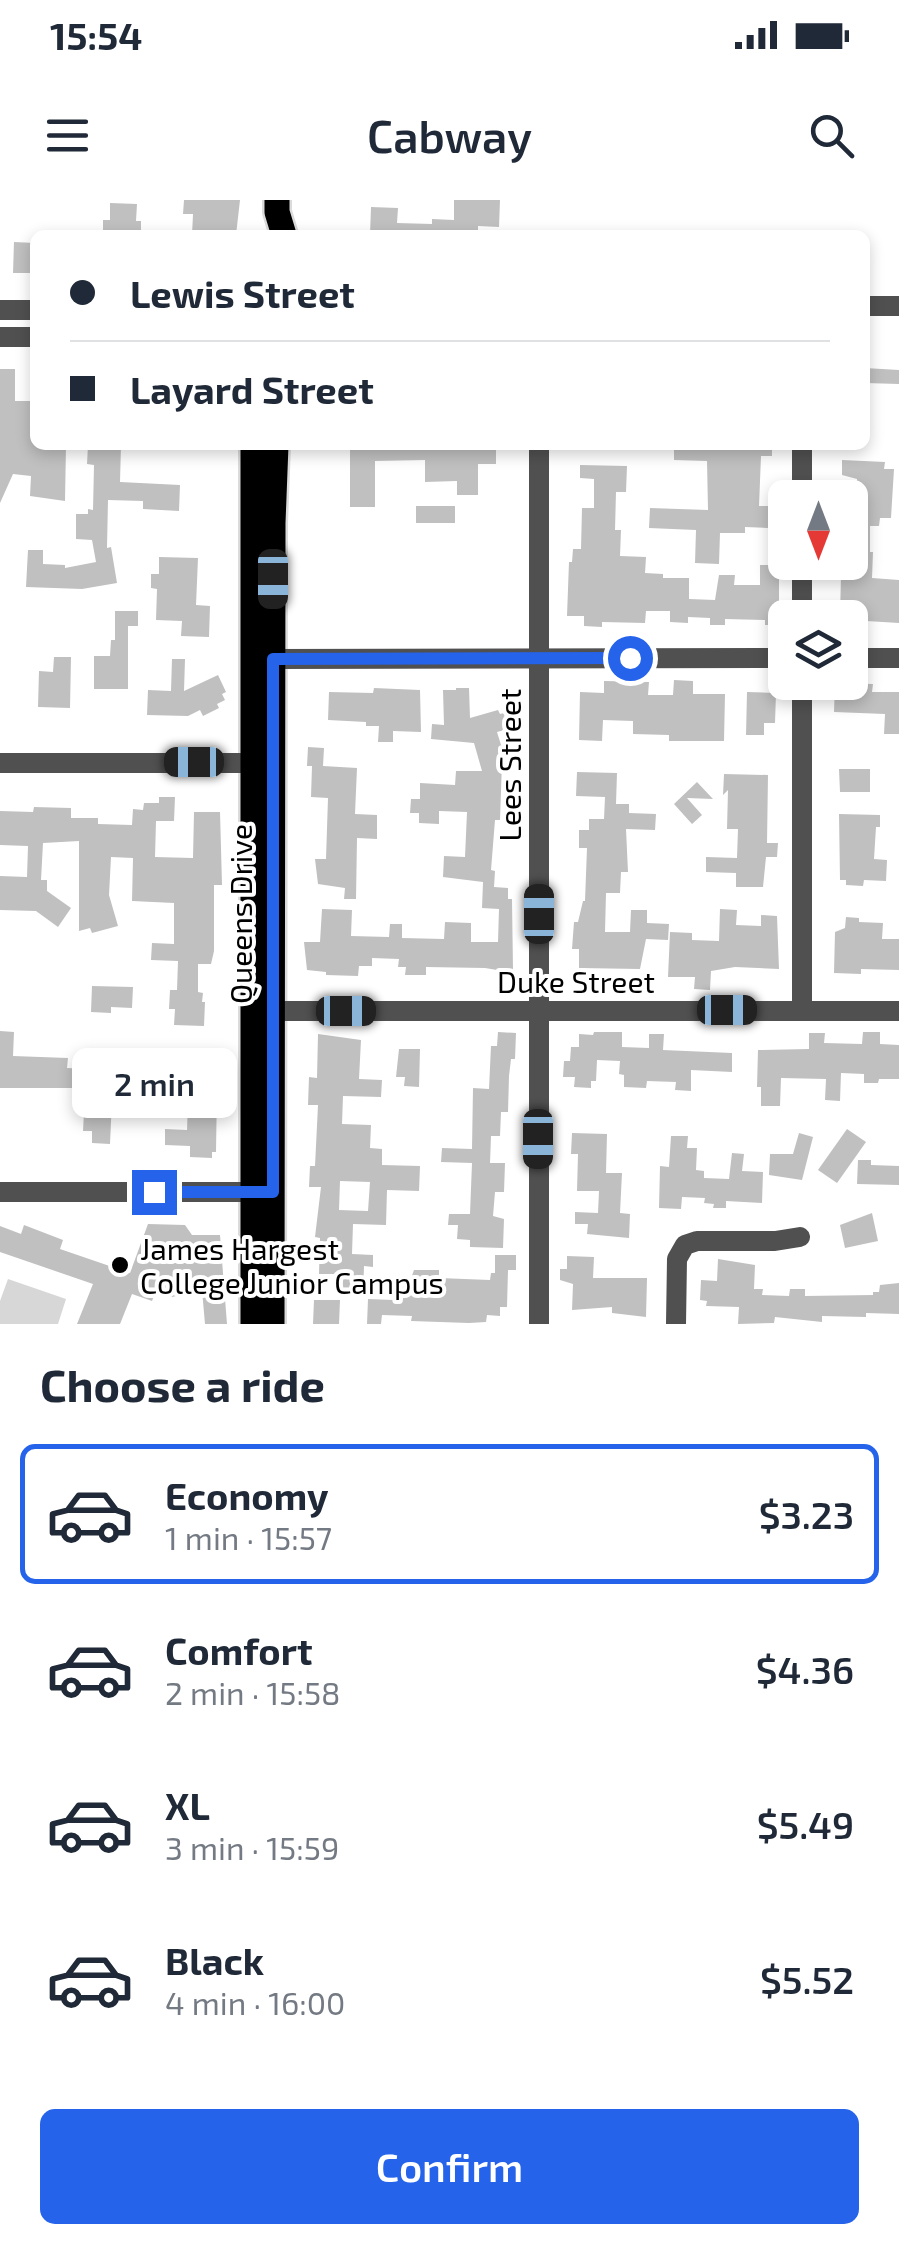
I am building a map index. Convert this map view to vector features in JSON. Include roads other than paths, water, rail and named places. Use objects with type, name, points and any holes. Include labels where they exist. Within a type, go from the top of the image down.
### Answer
[{"type":"main road","name":"Queens Drive","points":[[252,1324],[262,1192],[263,762],[253,450]]},
{"type":"main road","name":"Queens Drive","points":[[263,762],[273,659],[276,450]]},
{"type":"main road","name":"Queens Drive","points":[[262,1192],[272,1324]]},
{"type":"street","points":[[870,306],[899,306]]},
{"type":"street","points":[[0,310],[30,310]]},
{"type":"street","points":[[0,336],[30,337]]},
{"type":"street","name":"Lees Street","points":[[538,1324],[539,450]]},
{"type":"street","points":[[802,450],[802,480]]},
{"type":"street","points":[[273,659],[768,658]]},
{"type":"street","points":[[868,658],[899,658]]},
{"type":"street","points":[[802,700],[802,1010]]},
{"type":"street","points":[[0,762],[263,762]]},
{"type":"street","name":"Duke Street","points":[[262,1011],[899,1010]]},
{"type":"street","points":[[0,1192],[262,1192]]},
{"type":"street","points":[[676,1324],[677,1259],[685,1245],[775,1242],[800,1236]]},
{"type":"place","name":"James Hargest College Junior Campus","points":[[120,1265]]}]
